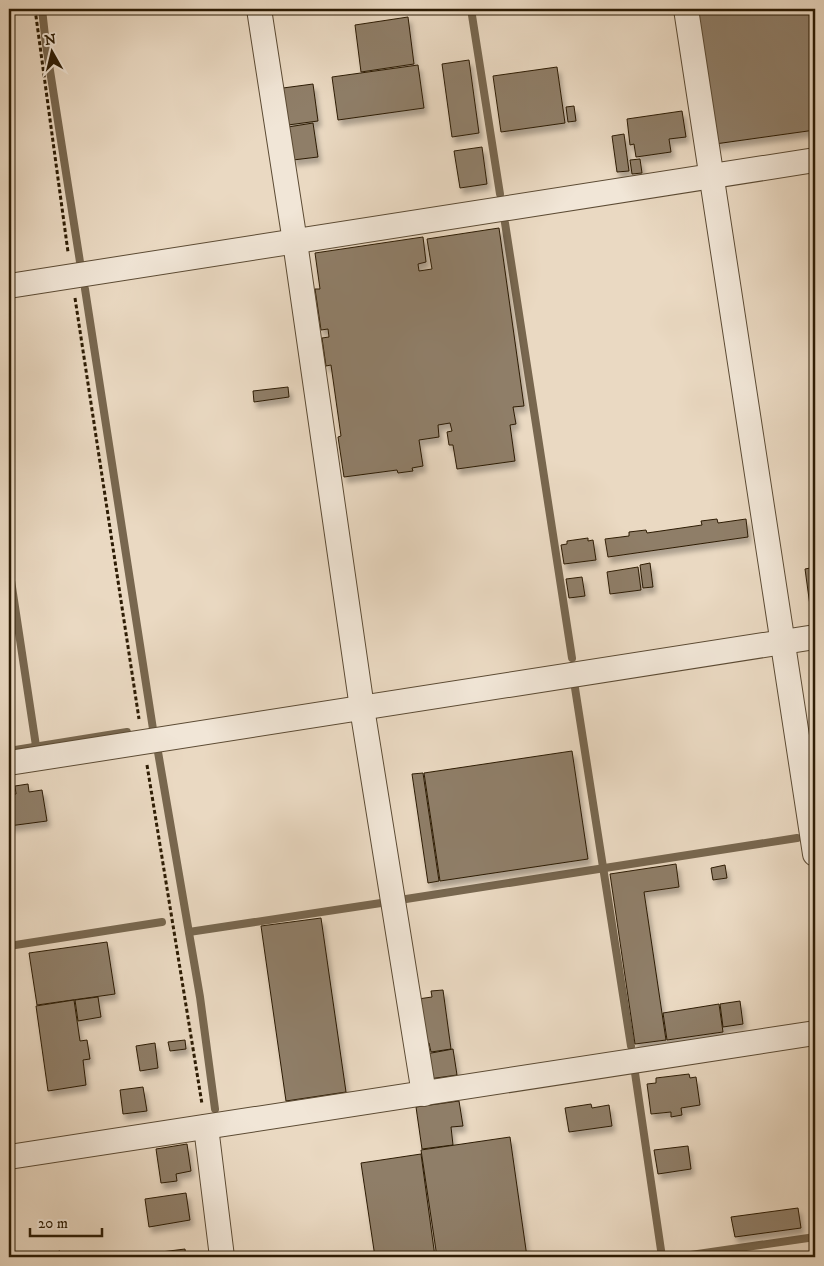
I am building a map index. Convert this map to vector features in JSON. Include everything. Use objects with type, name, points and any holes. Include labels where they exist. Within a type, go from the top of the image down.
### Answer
[{"type":"street","points":[[259,9],[295,242],[362,708],[424,1094]]},
{"type":"street","points":[[686,9],[815,854]]},
{"type":"street","points":[[9,286],[815,160]]},
{"type":"street","points":[[9,763],[815,637]]},
{"type":"street","points":[[9,1157],[815,1033]]},
{"type":"street","points":[[206,1127],[222,1257]]},
{"type":"path","points":[[35,9],[72,276],[143,742],[206,1127]]},
{"type":"building","points":[[695,9],[815,9],[815,130],[715,144]]},
{"type":"building","points":[[408,17],[414,64],[361,72],[355,25]]},
{"type":"building","points":[[469,60],[479,133],[452,137],[442,64]]},
{"type":"building","points":[[418,65],[424,108],[338,120],[332,77]]},
{"type":"building","points":[[557,67],[565,123],[501,132],[493,76]]},
{"type":"building","points":[[313,84],[318,121],[288,125],[283,88]]},
{"type":"building","points":[[574,106],[576,121],[568,122],[566,107]]},
{"type":"building","points":[[682,111],[686,137],[669,139],[671,152],[636,157],[634,144],[630,145],[627,119]]},
{"type":"building","points":[[313,123],[318,157],[293,160],[288,127]]},
{"type":"building","points":[[624,134],[629,171],[617,172],[612,136]]},
{"type":"building","points":[[482,147],[487,184],[460,188],[454,151]]},
{"type":"building","points":[[640,159],[642,173],[632,174],[630,160]]},
{"type":"building","points":[[499,228],[524,406],[513,407],[516,424],[510,425],[515,461],[457,469],[453,445],[449,445],[447,432],[452,431],[450,423],[438,425],[439,437],[419,440],[423,466],[412,468],[413,471],[398,473],[397,470],[344,477],[338,437],[341,436],[331,365],[326,366],[322,338],[329,337],[328,329],[321,330],[315,289],[320,289],[315,253],[423,237],[426,262],[418,264],[419,271],[432,269],[427,239]]},
{"type":"building","points":[[288,387],[289,397],[254,402],[253,391]]},
{"type":"building","points":[[717,519],[718,523],[746,519],[748,537],[608,557],[605,539],[629,536],[629,532],[646,530],[647,533],[702,525],[701,521]]},
{"type":"building","points":[[588,538],[588,541],[593,540],[596,560],[564,564],[561,545],[567,544],[567,541]]},
{"type":"building","points":[[650,563],[653,587],[643,588],[640,565]]},
{"type":"building","points":[[638,567],[641,590],[610,594],[607,572]]},
{"type":"building","points":[[815,567],[815,612],[811,613],[805,569]]},
{"type":"building","points":[[582,577],[585,596],[569,598],[566,579]]},
{"type":"building","points":[[572,751],[588,859],[440,881],[424,773]]},
{"type":"building","points":[[423,773],[439,881],[428,883],[412,774]]},
{"type":"building","points":[[28,784],[29,792],[42,790],[47,821],[9,826],[9,795],[16,794],[15,786]]},
{"type":"building","points":[[676,864],[679,887],[644,892],[666,1040],[635,1044],[610,874]]},
{"type":"building","points":[[725,865],[727,878],[713,880],[711,868]]},
{"type":"building","points":[[321,918],[346,1092],[286,1101],[261,926]]},
{"type":"building","points":[[107,942],[115,994],[37,1005],[29,953]]},
{"type":"building","points":[[443,990],[451,1049],[431,1052],[429,1043],[425,1044],[418,999],[432,997],[431,991]]},
{"type":"building","points":[[98,997],[101,1017],[78,1021],[75,1000]]},
{"type":"building","points":[[74,1000],[80,1041],[87,1040],[90,1059],[83,1060],[86,1085],[48,1091],[36,1006]]},
{"type":"building","points":[[740,1001],[743,1024],[723,1027],[720,1004]]},
{"type":"building","points":[[719,1004],[723,1032],[667,1040],[663,1013]]},
{"type":"building","points":[[185,1040],[186,1049],[170,1051],[168,1042]]},
{"type":"building","points":[[155,1043],[158,1068],[140,1071],[136,1046]]},
{"type":"building","points":[[453,1049],[457,1075],[429,1079],[426,1054]]},
{"type":"building","points":[[689,1074],[690,1078],[696,1077],[700,1105],[681,1108],[682,1115],[671,1117],[671,1112],[651,1114],[647,1084],[656,1083],[656,1078]]},
{"type":"building","points":[[143,1087],[147,1111],[123,1114],[120,1090]]},
{"type":"building","points":[[459,1101],[463,1126],[451,1127],[453,1145],[422,1149],[416,1107]]},
{"type":"building","points":[[591,1104],[592,1108],[609,1105],[612,1126],[569,1132],[565,1108]]},
{"type":"building","points":[[510,1137],[527,1257],[437,1257],[421,1150]]},
{"type":"building","points":[[187,1144],[191,1171],[176,1174],[177,1181],[161,1183],[156,1149]]},
{"type":"building","points":[[688,1146],[691,1169],[658,1174],[654,1150]]},
{"type":"building","points":[[421,1154],[435,1257],[375,1257],[361,1163]]},
{"type":"building","points":[[186,1193],[190,1220],[149,1227],[145,1199]]},
{"type":"building","points":[[798,1208],[801,1228],[735,1237],[731,1217]]},
{"type":"building","points":[[185,1249],[186,1257],[153,1257],[153,1253]]},
{"type":"building","points":[[60,1251],[61,1257],[47,1257],[47,1254]]},
{"type":"waterway","points":[[42,9],[80,262]]},
{"type":"waterway","points":[[471,9],[500,194]]},
{"type":"waterway","points":[[505,223],[572,658]]},
{"type":"waterway","points":[[85,289],[153,729]]},
{"type":"waterway","points":[[9,567],[36,746]]},
{"type":"waterway","points":[[575,688],[631,1046]]},
{"type":"waterway","points":[[9,751],[127,732]]},
{"type":"waterway","points":[[158,752],[200,997],[215,1109]]},
{"type":"waterway","points":[[406,899],[797,838]]},
{"type":"waterway","points":[[189,932],[381,903]]},
{"type":"waterway","points":[[9,946],[162,922]]},
{"type":"waterway","points":[[635,1073],[662,1257]]},
{"type":"waterway","points":[[677,1257],[815,1237]]}]
